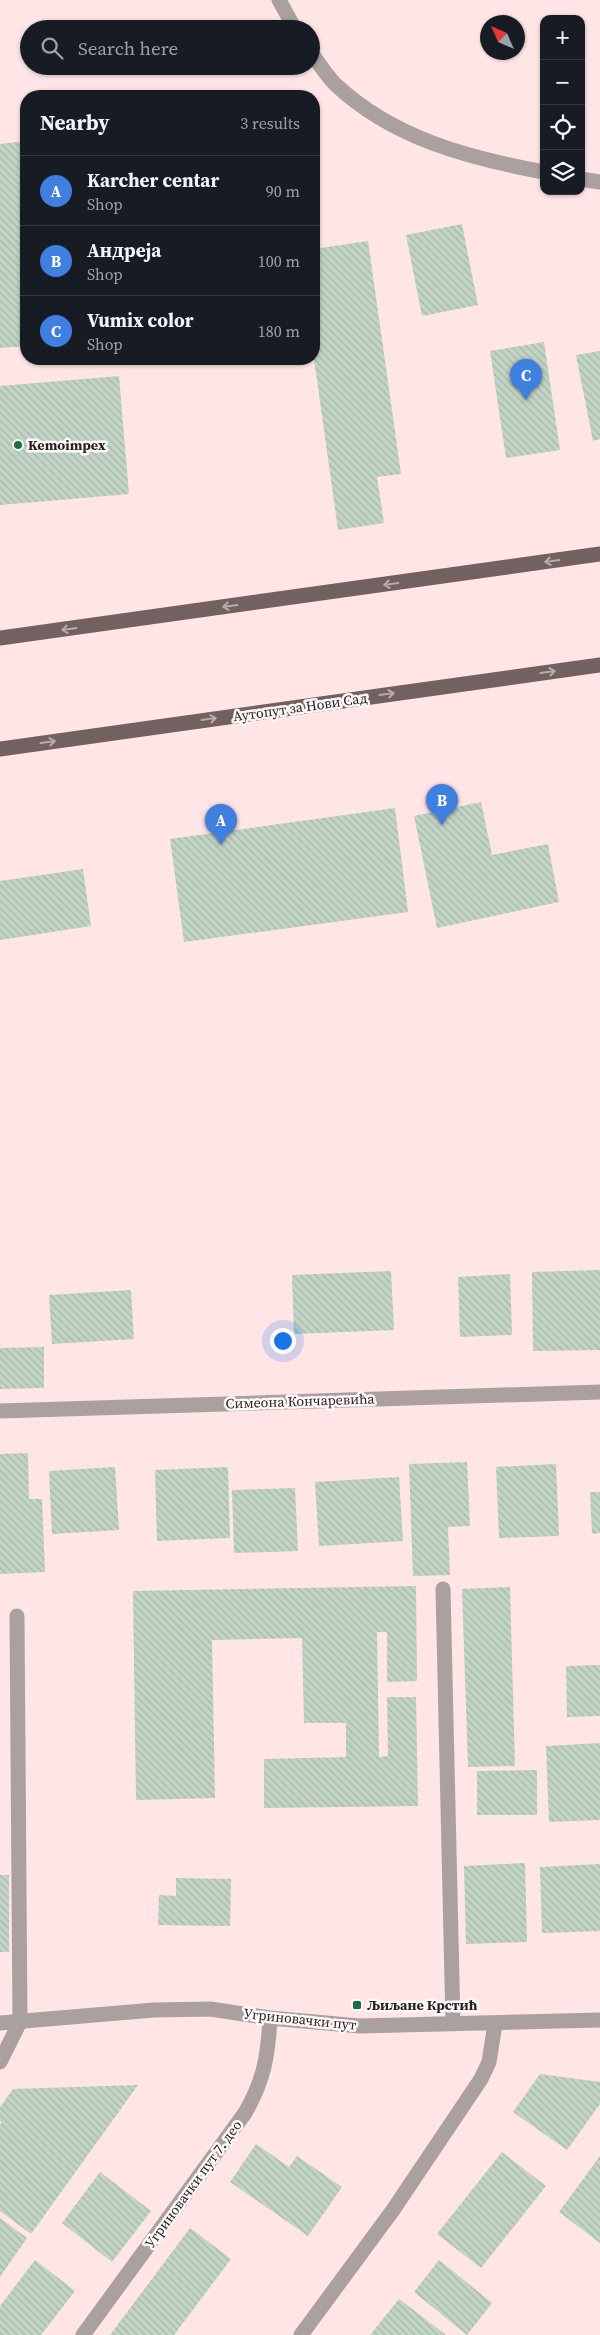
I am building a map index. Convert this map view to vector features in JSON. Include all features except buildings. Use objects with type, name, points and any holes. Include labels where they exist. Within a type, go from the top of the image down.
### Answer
[{"type":"main road","points":[[0,638],[600,554]]},
{"type":"main road","name":"Аутопут за Нови Сад","points":[[0,749],[600,665]]},
{"type":"street","points":[[279,0],[290,20]]},
{"type":"street","points":[[320,65],[333,82],[356,102],[388,124],[434,145],[488,161],[540,171]]},
{"type":"street","points":[[585,180],[600,182]]},
{"type":"street","name":"Симеона Кончаревића","points":[[0,1411],[600,1392]]},
{"type":"street","points":[[443,1589],[453,2024]]},
{"type":"street","points":[[0,2062],[20,2022],[17,1616]]},
{"type":"street","name":"Угриновачки пут","points":[[0,2023],[154,2010],[210,2009],[270,2018],[360,2026],[600,2020]]},
{"type":"street","name":"Угриновачки пут 7. део","points":[[83,2335],[244,2113],[258,2090],[266,2065],[270,2018]]},
{"type":"street","points":[[301,2335],[393,2210],[481,2079],[490,2062],[495,2024]]},
{"type":"place","name":"Vumix color","points":[[526,400]]},
{"type":"place","name":"Kemoimpex","points":[[18,445]]},
{"type":"place","name":"Андреја","points":[[442,825]]},
{"type":"place","name":"Karcher centar","points":[[221,845]]},
{"type":"place","name":"Љиљане Крстић","points":[[357,2005]]}]
